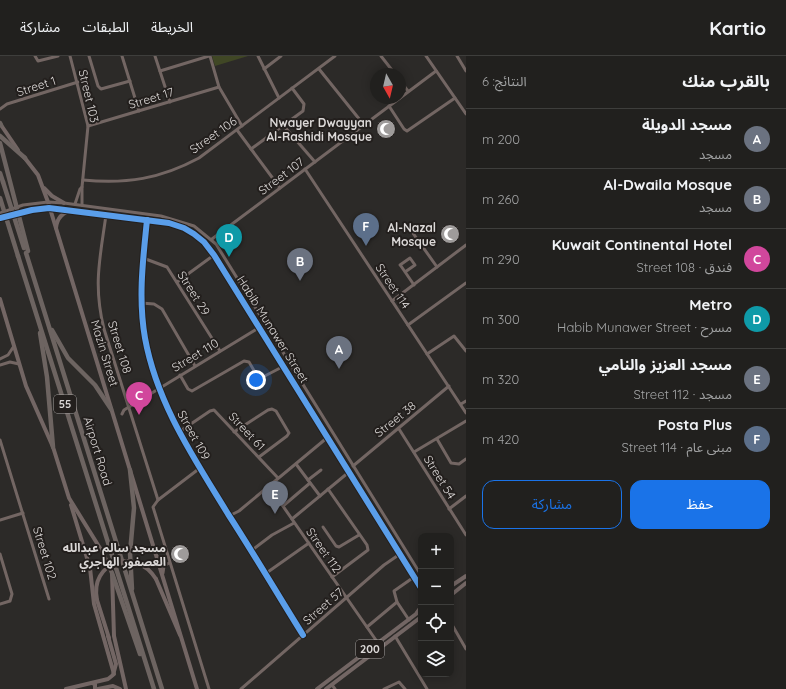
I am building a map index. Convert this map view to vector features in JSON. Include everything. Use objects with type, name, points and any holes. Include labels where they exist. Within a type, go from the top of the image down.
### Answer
[{"type":"highway","points":[[0,136],[25,158]]},
{"type":"highway","points":[[0,143],[27,252]]},
{"type":"highway","name":"Airport Road","points":[[0,172],[27,252],[162,689]]},
{"type":"highway","name":"Airport Road","points":[[0,198],[154,689]]},
{"type":"highway","points":[[36,310],[45,359],[53,447]]},
{"type":"highway","points":[[46,317],[68,358],[95,385],[112,410]]},
{"type":"highway","points":[[130,470],[134,508],[130,553],[133,599]]},
{"type":"highway","points":[[112,573],[140,655],[146,663]]},
{"type":"main road","name":"Mazin Street","points":[[0,123],[11,142],[38,175],[48,202],[197,688]]},
{"type":"main road","points":[[42,186],[52,196],[64,203]]},
{"type":"main road","points":[[58,234],[57,223],[59,218],[63,214],[73,210]]},
{"type":"main road","points":[[0,299],[26,386],[53,447],[69,498],[90,568],[94,604],[114,674]]},
{"type":"main road","points":[[69,498],[103,553],[112,573],[113,626],[124,682]]},
{"type":"main road","points":[[66,689],[108,679],[114,674],[116,664],[96,593],[99,578],[110,566],[117,562],[124,561],[140,563],[147,567],[156,579],[175,626],[183,640]]},
{"type":"main road","points":[[454,584],[466,576]]},
{"type":"main road","points":[[454,593],[466,583]]},
{"type":"main road","name":"200","points":[[317,689],[410,619],[418,611]]},
{"type":"main road","points":[[410,619],[415,621]]},
{"type":"main road","name":"200","points":[[326,689],[333,687],[418,619]]},
{"type":"main road","points":[[108,636],[126,689]]},
{"type":"main road","points":[[92,683],[95,684],[97,689],[113,686],[120,689]]},
{"type":"street","points":[[35,56],[38,61],[58,56]]},
{"type":"street","name":"Street 103","points":[[70,56],[78,82],[88,126],[82,187],[82,205]]},
{"type":"street","points":[[89,56],[98,86],[101,89],[130,80]]},
{"type":"street","points":[[122,56],[139,111]]},
{"type":"street","points":[[156,56],[170,102]]},
{"type":"street","points":[[160,71],[209,56],[219,87],[242,126]]},
{"type":"street","points":[[258,56],[279,98]]},
{"type":"street","points":[[264,69],[281,56]]},
{"type":"street","points":[[328,56],[329,61]]},
{"type":"street","name":"Street 106","points":[[83,180],[127,182],[166,173],[199,158],[335,56]]},
{"type":"street","points":[[381,56],[390,68]]},
{"type":"street","points":[[426,56],[466,114]]},
{"type":"street","points":[[457,56],[466,71]]},
{"type":"street","points":[[318,69],[364,125]]},
{"type":"street","name":"Street 107","points":[[408,91],[436,70]]},
{"type":"street","name":"Street 1","points":[[0,108],[8,104],[78,82]]},
{"type":"street","name":"Street 17","points":[[88,126],[219,87]]},
{"type":"street","points":[[251,150],[305,108],[304,104],[292,88]]},
{"type":"street","points":[[388,106],[404,129],[408,132],[455,98]]},
{"type":"street","name":"Street 107","points":[[212,239],[391,104]]},
{"type":"street","points":[[283,125],[315,162]]},
{"type":"street","points":[[237,130],[280,188]]},
{"type":"street","name":"Street 114","points":[[305,169],[466,412]]},
{"type":"street","name":"Street 103","points":[[76,204],[82,187]]},
{"type":"street","name":"Habib Munawer Street","points":[[0,213],[27,205],[48,202],[76,204],[124,212],[161,216],[194,226],[212,239],[418,570]]},
{"type":"street","name":"Habib Munawer Street","points":[[0,218],[27,211],[49,208],[73,210],[169,224],[184,228],[204,242],[260,327],[418,583]]},
{"type":"street","points":[[123,217],[125,215],[124,212]]},
{"type":"street","points":[[130,218],[129,215],[131,212]]},
{"type":"street","name":"Street 108","points":[[106,215],[98,271],[98,300],[104,328],[158,500]]},
{"type":"street","name":"Street 109","points":[[147,220],[143,258],[141,303],[145,338],[158,388],[179,432],[302,635]]},
{"type":"street","points":[[410,229],[437,267]]},
{"type":"street","points":[[392,301],[466,245]]},
{"type":"street","points":[[177,282],[214,255]]},
{"type":"street","name":"Street 29","points":[[143,258],[165,265],[220,351]]},
{"type":"street","points":[[405,272],[415,264],[410,258],[400,265],[414,285]]},
{"type":"street","points":[[221,267],[225,267],[228,263]]},
{"type":"street","points":[[226,274],[229,270],[232,270]]},
{"type":"street","points":[[408,324],[466,283]]},
{"type":"street","points":[[141,303],[154,304],[162,309],[195,366]]},
{"type":"street","name":"Street 110","points":[[122,414],[129,407],[158,388],[260,327]]},
{"type":"street","points":[[427,354],[454,336],[466,351]]},
{"type":"street","points":[[268,340],[271,341],[273,338]]},
{"type":"street","points":[[0,359],[8,355],[14,346]]},
{"type":"street","points":[[180,375],[188,389],[192,391],[244,361],[249,362],[259,379],[284,366]]},
{"type":"street","points":[[0,365],[10,362],[19,364]]},
{"type":"street","name":"Street 38","points":[[353,466],[449,386]]},
{"type":"street","points":[[307,403],[308,399],[311,399]]},
{"type":"street","points":[[461,404],[466,401]]},
{"type":"street","points":[[234,432],[268,410],[272,409],[276,411],[289,433],[259,457]]},
{"type":"street","name":"Street 61","points":[[179,432],[210,411],[214,410],[278,478]]},
{"type":"street","points":[[414,452],[466,421]]},
{"type":"street","name":"Street 54","points":[[398,429],[466,536]]},
{"type":"street","points":[[230,516],[239,511],[328,437]]},
{"type":"street","points":[[437,439],[451,463],[458,464],[466,459]]},
{"type":"street","name":"Street 102","points":[[0,440],[49,599]]},
{"type":"street","points":[[296,464],[320,496]]},
{"type":"street","points":[[200,468],[158,500],[154,505],[154,508],[168,563],[209,689]]},
{"type":"street","points":[[283,506],[321,470]]},
{"type":"street","points":[[292,519],[349,472]]},
{"type":"street","name":"Street 112","points":[[269,486],[378,643]]},
{"type":"street","points":[[328,489],[367,545],[368,550],[332,576]]},
{"type":"street","points":[[366,499],[366,495],[372,496]]},
{"type":"street","points":[[449,509],[466,496]]},
{"type":"street","name":"Street 102","points":[[0,520],[23,513]]},
{"type":"street","points":[[251,551],[272,535],[294,523]]},
{"type":"street","points":[[323,528],[336,546],[339,547],[359,535]]},
{"type":"street","points":[[265,574],[309,543]]},
{"type":"street","points":[[0,554],[12,598],[10,601],[0,604]]},
{"type":"street","name":"Street 57","points":[[241,689],[384,564],[400,554]]},
{"type":"street","points":[[157,556],[168,563]]},
{"type":"street","points":[[163,575],[163,567],[168,563]]},
{"type":"street","points":[[410,619],[397,602],[394,591],[414,576],[418,570]]},
{"type":"street","points":[[367,627],[397,602]]},
{"type":"street","points":[[454,628],[466,648]]},
{"type":"street","points":[[395,636],[427,689]]},
{"type":"street","points":[[384,689],[399,682],[405,689]]},
{"type":"green space","points":[[212,56],[248,56],[215,66]]},
{"type":"cycle path","points":[[0,218],[32,210],[49,208],[169,223],[184,228],[204,242],[214,255],[418,583]]},
{"type":"cycle path","points":[[147,220],[142,279],[142,309],[145,338],[158,385],[178,430],[190,451],[303,635]]},
{"type":"place","name":"Nwayer Dwayyan Al-Rashidi Mosque","points":[[386,129]]},
{"type":"place","name":"Al-Nazal Mosque","points":[[450,234]]},
{"type":"place","name":"Posta Plus","points":[[366,246]]},
{"type":"place","name":"Metro","points":[[229,257]]},
{"type":"place","name":"Al-Dwaila Mosque","points":[[300,281]]},
{"type":"place","name":"مسجد الدويلة","points":[[339,369]]},
{"type":"place","name":"Kuwait Continental Hotel","points":[[139,415]]},
{"type":"place","name":"مسجد العزيز والنامي","points":[[275,514]]},
{"type":"place","name":"مسجد سالم عبدالله العصفور الهاجري","points":[[180,554]]}]
